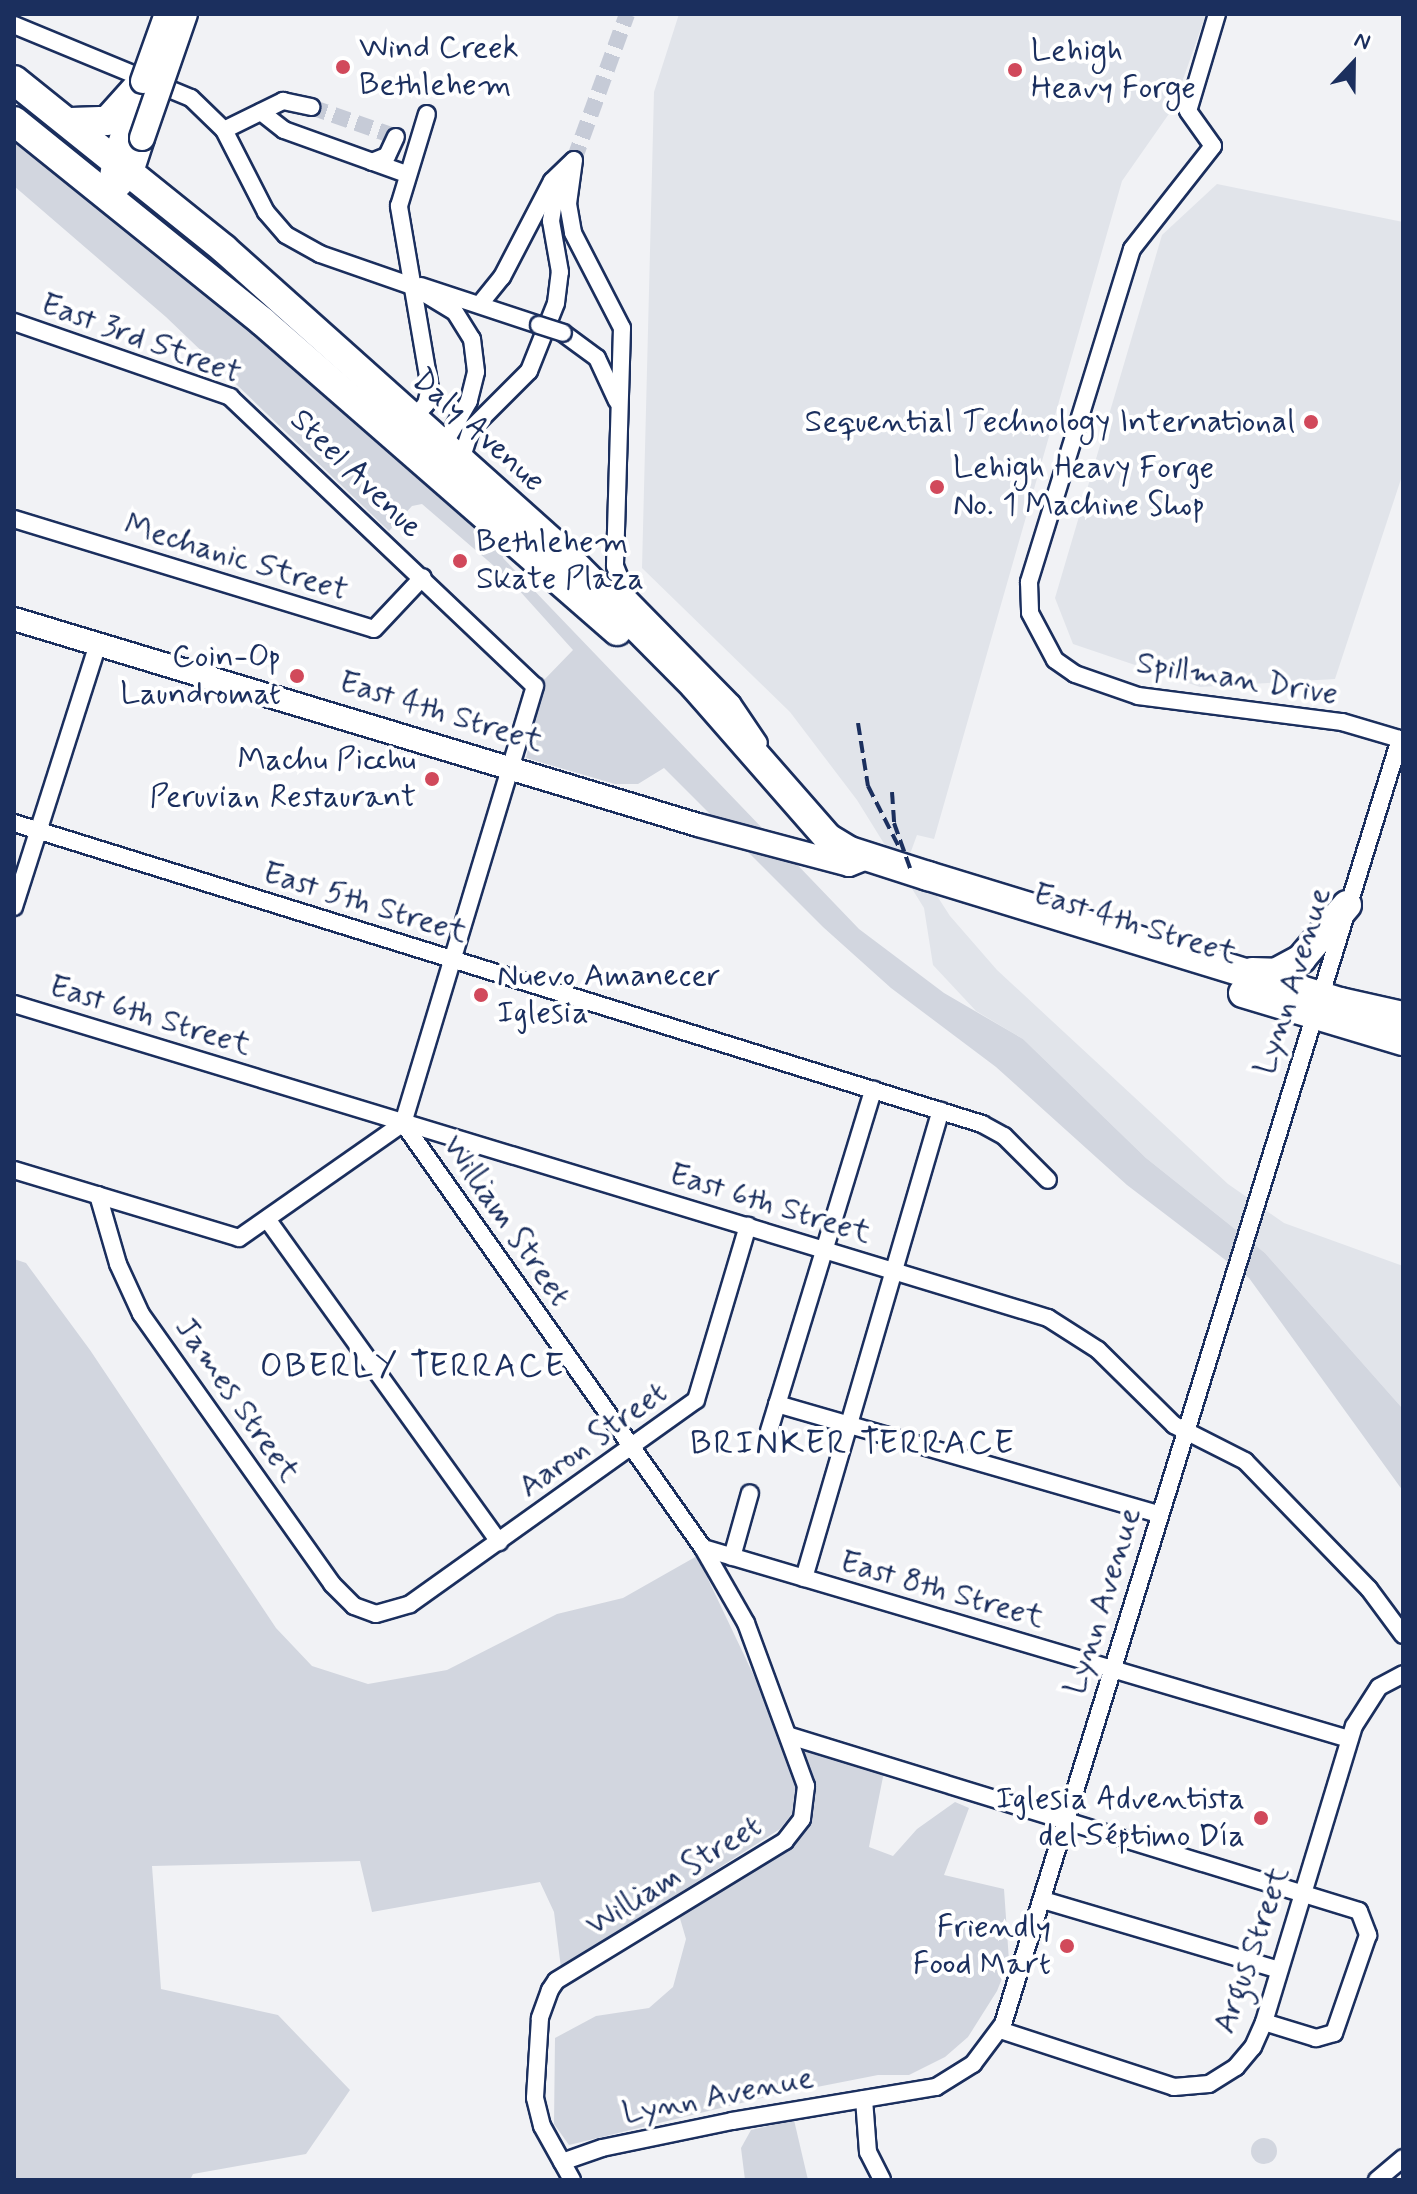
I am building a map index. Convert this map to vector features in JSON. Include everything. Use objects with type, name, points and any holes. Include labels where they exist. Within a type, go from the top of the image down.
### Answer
[{"type":"highway","name":"Daly Avenue","points":[[14,80],[123,165],[413,419],[448,462],[475,507],[620,634],[809,839],[859,861]]},
{"type":"highway","points":[[71,122],[125,130],[143,81]]},
{"type":"highway","name":"Daly Avenue","points":[[14,121],[109,196],[376,419],[448,462],[626,615],[828,838],[859,861]]},
{"type":"highway","name":"East 4th Street","points":[[859,861],[896,866],[945,900],[1315,1005],[1403,1016]]},
{"type":"highway","name":"East 4th Street","points":[[859,861],[920,883],[1236,971],[1403,1041]]},
{"type":"highway","points":[[1236,971],[1275,973],[1289,967],[1347,905]]},
{"type":"main road","points":[[143,81],[167,14]]},
{"type":"main road","points":[[109,196],[123,165],[125,130],[185,14]]},
{"type":"main road","name":"East 4th Street","points":[[14,619],[698,825],[786,849],[859,861]]},
{"type":"street","name":"Spillman Drive","points":[[1217,14],[1188,111],[1213,146],[1132,249],[1029,582],[1030,613],[1055,660],[1075,674],[1125,691],[1166,703],[1342,722],[1401,739]]},
{"type":"street","points":[[14,25],[180,91],[224,130],[260,202],[286,235],[320,254],[563,333],[587,348],[607,373],[618,419]]},
{"type":"street","points":[[224,130],[283,101],[311,107]]},
{"type":"street","points":[[261,112],[284,130],[406,174]]},
{"type":"street","points":[[372,162],[387,156],[394,136],[426,118],[406,174],[399,206],[430,388],[413,419],[402,425],[376,419]]},
{"type":"street","points":[[394,136],[416,144]]},
{"type":"street","points":[[480,304],[502,277],[552,181],[571,166]]},
{"type":"street","points":[[448,462],[476,421],[533,364],[556,303],[560,272],[551,213],[571,166]]},
{"type":"street","points":[[571,166],[568,204],[573,233],[622,328],[613,545],[622,588],[732,703],[790,796]]},
{"type":"street","points":[[412,286],[461,319],[476,354],[471,393],[448,462]]},
{"type":"street","name":"East 3rd Street","points":[[14,322],[230,397],[248,410]]},
{"type":"street","name":"Steel Avenue","points":[[248,410],[535,686],[513,769]]},
{"type":"street","name":"Mechanic Street","points":[[14,519],[374,629],[423,577]]},
{"type":"street","points":[[14,907],[98,644]]},
{"type":"street","name":"Lynn Avenue","points":[[562,2162],[602,2148],[947,2082],[973,2064],[1000,2030],[1043,1900],[1183,1431],[1315,1005],[1401,739]]},
{"type":"street","name":"William Street","points":[[513,769],[403,1123],[703,1548],[746,1623],[790,1736],[806,1798],[794,1834],[556,1981],[550,1990],[540,2018],[534,2088],[542,2126],[572,2180]]},
{"type":"street","name":"East 5th Street","points":[[14,823],[941,1111],[999,1133],[1048,1180]]},
{"type":"street","name":"East 6th Street","points":[[14,1004],[1034,1312],[1073,1331],[1183,1431],[1223,1447],[1253,1467],[1383,1605],[1403,1635]]},
{"type":"street","points":[[769,1431],[873,1090]]},
{"type":"street","points":[[804,1578],[941,1111]]},
{"type":"street","points":[[14,1170],[239,1238],[403,1123]]},
{"type":"street","name":"James Street","points":[[98,1195],[127,1289],[141,1314],[332,1584],[347,1601],[368,1613]]},
{"type":"street","points":[[267,1219],[499,1542]]},
{"type":"street","name":"Aaron Street","points":[[368,1613],[391,1613],[410,1604],[696,1400],[748,1226]]},
{"type":"street","points":[[777,1404],[1159,1514]]},
{"type":"street","points":[[732,1557],[750,1493]]},
{"type":"street","name":"East 8th Street","points":[[703,1548],[1349,1739]]},
{"type":"street","name":"Argus Street","points":[[1000,2030],[1184,2087],[1209,2084],[1230,2072],[1253,2047],[1264,2022],[1349,1739],[1374,1693],[1403,1674]]},
{"type":"street","points":[[790,1736],[1359,1911],[1368,1935],[1334,2033],[1316,2038],[1264,2022]]},
{"type":"street","points":[[1043,1900],[1279,1970]]},
{"type":"street","points":[[864,2099],[868,2152],[882,2180]]},
{"type":"street","points":[[1377,2180],[1403,2158]]},
{"type":"shaded area","points":[[679,14],[1206,14],[1173,108],[1122,181],[934,839],[917,835],[910,854],[950,916],[997,970],[1228,1184],[1284,1223],[1403,1266],[1403,1409],[1265,1253],[1146,1158],[1023,1039],[976,1011],[933,965],[924,908],[857,800],[790,712],[642,568],[654,92]]},
{"type":"shaded area","points":[[14,133],[68,169],[501,545],[503,558],[859,929],[944,993],[1023,1039],[1146,1158],[1265,1253],[1403,1409],[1403,1491],[1249,1278],[1127,1185],[996,1067],[891,988],[823,927],[664,768],[638,784],[615,784],[526,758],[543,681],[573,650],[508,578],[422,504],[412,506],[389,531],[166,317],[14,186]]},
{"type":"shaded area","points":[[1217,184],[1403,222],[1403,473],[1335,679],[1200,687],[1073,644],[1055,598],[1162,235]]},
{"type":"shaded area","points":[[14,1259],[26,1263],[90,1350],[276,1628],[312,1666],[368,1684],[447,1670],[557,1614],[623,1598],[697,1556],[782,1735],[796,1782],[794,1811],[780,1829],[561,1968],[554,1912],[540,1882],[372,1912],[360,1861],[152,1866],[161,1989],[278,2015],[350,2090],[306,2154],[193,2174],[190,2180],[14,2180]]},
{"type":"shaded area","points":[[802,1746],[884,1772],[869,1847],[893,1856],[917,1829],[955,1802],[969,1808],[944,1875],[1004,1889],[1009,1961],[997,1991],[968,2037],[945,2057],[909,2075],[878,2075],[766,2097],[569,2145],[554,2124],[555,2038],[596,2016],[649,2008],[673,1987],[686,1939],[679,1915],[798,1841],[816,1790]]},
{"type":"shaded area","points":[[794,2120],[808,2180],[745,2180],[741,2148],[751,2130]]},
{"type":"shaded area","points":[[1264,2138],[1273,2142],[1277,2151],[1273,2160],[1264,2164],[1255,2160],[1251,2151],[1255,2142]]},
{"type":"tunnel","points":[[574,160],[627,14]]},
{"type":"tunnel","points":[[311,107],[391,135]]},
{"type":"railway","points":[[858,723],[868,786],[901,851]]},
{"type":"railway","points":[[892,792],[894,823],[910,868]]},
{"type":"place","name":"Wind Creek Bethlehem","points":[[343,67]]},
{"type":"place","name":"Lehigh Heavy Forge","points":[[1015,70]]},
{"type":"place","name":"Sequential Technology International","points":[[1311,422]]},
{"type":"place","name":"Lehigh Heavy Forge No. 1 Machine Shop","points":[[937,487]]},
{"type":"place","name":"Bethlehem Skate Plaza","points":[[460,561]]},
{"type":"place","name":"Coin-Op Laundromat","points":[[297,676]]},
{"type":"place","name":"Machu Picchu Peruvian Restaurant","points":[[432,779]]},
{"type":"place","name":"Nuevo Amanecer Iglesia","points":[[481,995]]},
{"type":"place","name":"Iglesia Adventista del Séptimo Día","points":[[1261,1818]]},
{"type":"place","name":"Friendly Food Mart","points":[[1067,1946]]},
{"type":"district","name":"OBERLY TERRACE","points":[[413,1367]]},
{"type":"district","name":"BRINKER TERRACE","points":[[853,1444]]}]
